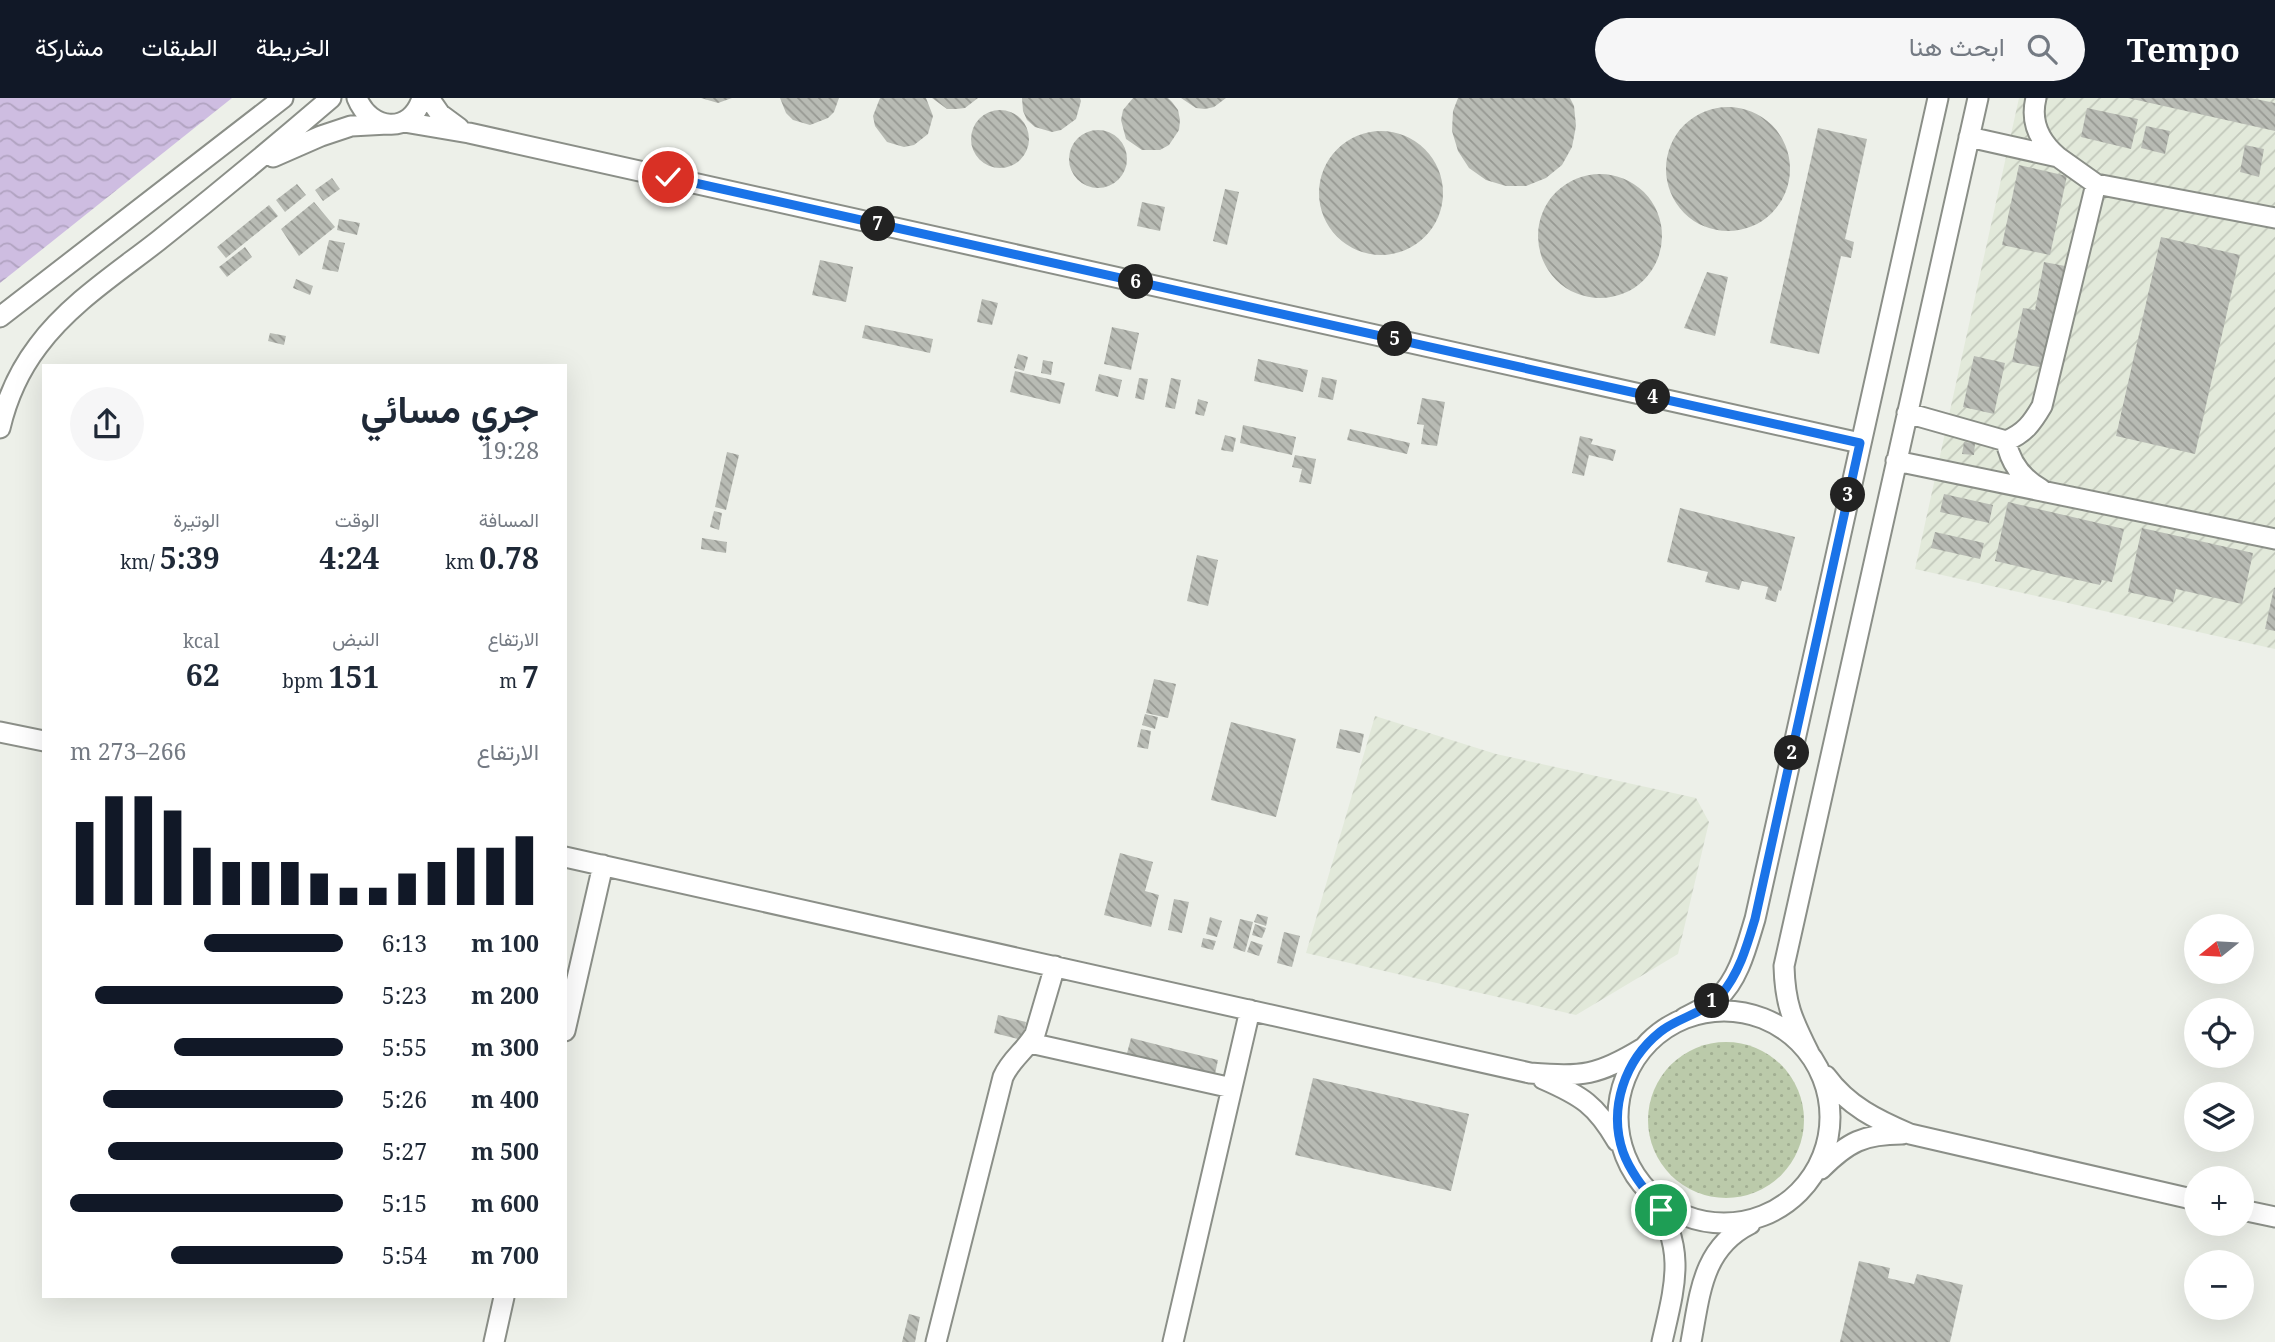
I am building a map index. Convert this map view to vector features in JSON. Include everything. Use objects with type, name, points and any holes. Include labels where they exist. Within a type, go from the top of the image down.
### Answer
[{"type":"street","points":[[0,317],[283,98]]},
{"type":"street","points":[[0,428],[18,378],[38,346],[65,316],[250,168],[331,98]]},
{"type":"street","points":[[357,98],[368,116],[377,122],[469,133],[1860,443]]},
{"type":"street","points":[[250,168],[284,151],[351,126],[396,123],[413,115],[422,98]]},
{"type":"street","points":[[429,98],[440,114],[469,133]]},
{"type":"street","points":[[567,857],[1530,1073],[1565,1076],[1590,1073],[1613,1066],[1643,1048],[1662,1030],[1718,998],[1745,954],[1938,98]]},
{"type":"street","points":[[1811,1180],[1825,1152],[1831,1122],[1827,1090],[1793,1022],[1785,998],[1784,966],[1978,98]]},
{"type":"street","points":[[2036,98],[2036,130],[2047,148],[2095,184],[2275,218]]},
{"type":"street","points":[[1969,137],[2059,158]]},
{"type":"street","points":[[1907,413],[2006,441],[2020,435],[2029,427],[2042,406],[2095,184]]},
{"type":"street","points":[[2006,441],[2008,452],[2020,473],[2028,481],[2048,492]]},
{"type":"street","points":[[1896,461],[2275,539]]},
{"type":"street","points":[[0,732],[42,741]]},
{"type":"street","points":[[567,1022],[603,866]]},
{"type":"street","points":[[936,1342],[1003,1077],[1014,1058],[1030,1043],[1043,1015],[1055,966]]},
{"type":"street","points":[[1173,1342],[1250,1010]]},
{"type":"street","points":[[1684,1018],[1718,1010],[1752,1014],[1784,1028],[1812,1057],[1837,1091],[1880,1121],[1910,1134],[2184,1196]]},
{"type":"street","points":[[1030,1043],[1232,1088]]},
{"type":"street","points":[[1623,1151],[1618,1124],[1619,1097],[1628,1071],[1643,1048]]},
{"type":"street","points":[[1530,1073],[1588,1102],[1603,1116],[1632,1170],[1661,1210],[1677,1258],[1676,1280],[1662,1342]]},
{"type":"street","points":[[1691,1342],[1701,1290],[1716,1252],[1734,1232],[1782,1208],[1837,1153],[1853,1142],[1876,1134],[1910,1134]]},
{"type":"street","points":[[1643,1187],[1668,1209],[1699,1221],[1732,1224],[1764,1217]]},
{"type":"street","points":[[2254,1213],[2275,1217]]},
{"type":"street","points":[[494,1342],[504,1298]]},
{"type":"shaded area","points":[[2019,98],[2275,98],[2275,649],[1915,569]]},
{"type":"shaded area","points":[[1375,716],[1496,754],[1696,798],[1709,822],[1678,954],[1576,1015],[1306,953]]},
{"type":"green space","points":[[1726,1042],[1756,1048],[1781,1065],[1798,1090],[1804,1120],[1798,1150],[1781,1175],[1756,1192],[1726,1198],[1696,1192],[1671,1175],[1654,1150],[1648,1120],[1654,1090],[1671,1065],[1696,1048]]},
{"type":"water","points":[[0,98],[232,98],[0,283]]},
{"type":"building","points":[[701,98],[732,98],[718,103]]},
{"type":"building","points":[[780,98],[839,98],[834,112],[828,118],[810,125],[793,120],[786,113]]},
{"type":"building","points":[[880,98],[926,98],[933,116],[928,134],[914,145],[904,147],[887,142],[875,126],[873,116]]},
{"type":"building","points":[[932,98],[978,98],[965,108],[947,109]]},
{"type":"building","points":[[1022,98],[1080,98],[1081,101],[1076,119],[1061,130],[1052,132],[1035,127],[1027,120]]},
{"type":"building","points":[[1133,98],[1168,98],[1172,102],[1178,110],[1180,120],[1179,130],[1169,145],[1160,150],[1142,150],[1126,139],[1121,120],[1123,110]]},
{"type":"building","points":[[1181,98],[1226,98],[1214,107],[1205,109],[1196,108]]},
{"type":"building","points":[[1458,98],[1570,98],[1574,106],[1576,126],[1572,147],[1562,165],[1546,178],[1526,186],[1506,186],[1486,180],[1469,168],[1458,151],[1452,131],[1453,111]]},
{"type":"building","points":[[2128,98],[2251,98],[2275,103],[2275,131]]},
{"type":"building","points":[[1728,107],[1752,112],[1772,125],[1785,145],[1790,169],[1785,193],[1772,213],[1752,226],[1728,231],[1704,226],[1684,213],[1671,193],[1666,169],[1671,145],[1684,125],[1704,112]]},
{"type":"building","points":[[2087,108],[2138,119],[2131,149],[2081,137]]},
{"type":"building","points":[[994,110],[1006,110],[1021,118],[1029,133],[1029,145],[1021,160],[1006,168],[994,168],[979,160],[971,145],[971,133],[979,118]]},
{"type":"building","points":[[2146,126],[2170,131],[2165,154],[2141,148]]},
{"type":"building","points":[[1818,128],[1867,139],[1845,239],[1854,242],[1851,258],[1841,256],[1819,354],[1770,343]]},
{"type":"building","points":[[1092,130],[1104,130],[1119,138],[1127,153],[1127,165],[1119,180],[1104,188],[1092,188],[1077,180],[1069,165],[1069,153],[1077,138]]},
{"type":"building","points":[[1381,131],[1405,136],[1425,149],[1438,169],[1443,193],[1438,217],[1425,237],[1405,250],[1381,255],[1357,250],[1337,237],[1324,217],[1319,193],[1324,169],[1337,149],[1357,136]]},
{"type":"building","points":[[2245,145],[2264,149],[2259,177],[2240,172]]},
{"type":"building","points":[[2019,165],[2067,176],[2050,255],[2002,245]]},
{"type":"building","points":[[1600,174],[1624,179],[1644,192],[1657,212],[1662,236],[1657,260],[1644,280],[1624,293],[1600,298],[1576,293],[1556,280],[1543,260],[1538,236],[1543,212],[1556,192],[1576,179]]},
{"type":"building","points":[[332,178],[340,189],[323,201],[315,190]]},
{"type":"building","points":[[297,184],[306,195],[285,212],[276,200]]},
{"type":"building","points":[[1225,189],[1239,192],[1227,245],[1213,241]]},
{"type":"building","points":[[314,202],[335,227],[299,256],[281,229]]},
{"type":"building","points":[[1142,202],[1165,207],[1160,231],[1137,226]]},
{"type":"building","points":[[269,205],[278,216],[226,258],[217,247]]},
{"type":"building","points":[[339,219],[360,223],[357,235],[337,230]]},
{"type":"building","points":[[2161,237],[2240,255],[2195,454],[2116,436]]},
{"type":"building","points":[[329,240],[345,243],[338,272],[322,269]]},
{"type":"building","points":[[245,247],[252,257],[227,277],[219,267]]},
{"type":"building","points":[[820,260],[853,267],[846,302],[812,295]]},
{"type":"building","points":[[2044,262],[2065,266],[2045,368],[2012,362],[2023,308],[2035,310]]},
{"type":"building","points":[[1707,272],[1728,277],[1715,336],[1684,328]]},
{"type":"building","points":[[296,279],[313,286],[310,295],[293,288]]},
{"type":"building","points":[[982,299],[998,303],[992,325],[977,322]]},
{"type":"building","points":[[865,325],[933,339],[930,353],[862,338]]},
{"type":"building","points":[[1112,327],[1139,333],[1131,370],[1104,364]]},
{"type":"building","points":[[270,333],[286,336],[284,345],[268,341]]},
{"type":"building","points":[[1018,354],[1028,357],[1024,371],[1014,368]]},
{"type":"building","points":[[1974,356],[2005,363],[1994,414],[1963,407]]},
{"type":"building","points":[[1258,359],[1308,370],[1303,392],[1254,381]]},
{"type":"building","points":[[1043,360],[1053,362],[1051,375],[1041,373]]},
{"type":"building","points":[[1015,371],[1065,383],[1060,404],[1010,392]]},
{"type":"building","points":[[1099,374],[1122,380],[1118,397],[1095,391]]},
{"type":"building","points":[[1322,377],[1337,380],[1333,400],[1318,397]]},
{"type":"building","points":[[1139,378],[1148,379],[1144,400],[1135,398]]},
{"type":"building","points":[[1171,378],[1181,380],[1175,409],[1165,407]]},
{"type":"building","points":[[1422,398],[1445,402],[1437,446],[1421,444],[1424,425],[1417,424]]},
{"type":"building","points":[[1198,399],[1208,402],[1204,416],[1195,414]]},
{"type":"building","points":[[1243,425],[1296,437],[1292,455],[1240,443]]},
{"type":"building","points":[[1350,429],[1410,443],[1407,454],[1347,440]]},
{"type":"building","points":[[1225,435],[1236,438],[1233,452],[1221,450]]},
{"type":"building","points":[[1580,436],[1593,439],[1591,444],[1616,450],[1613,461],[1589,455],[1584,476],[1572,473]]},
{"type":"building","points":[[1964,442],[1975,443],[1974,455],[1962,454]]},
{"type":"building","points":[[727,452],[739,455],[726,510],[715,507]]},
{"type":"building","points":[[1295,455],[1316,459],[1311,484],[1299,482],[1302,469],[1292,467]]},
{"type":"building","points":[[1944,494],[1993,505],[1989,523],[1940,512]]},
{"type":"building","points":[[2008,502],[2124,529],[2112,582],[2102,580],[2100,585],[1995,561]]},
{"type":"building","points":[[1680,508],[1795,537],[1776,602],[1765,599],[1768,587],[1742,581],[1739,590],[1705,582],[1708,572],[1667,562]]},
{"type":"building","points":[[714,511],[722,513],[719,530],[710,527]]},
{"type":"building","points":[[2142,528],[2253,553],[2242,604],[2176,589],[2173,602],[2128,592]]},
{"type":"building","points":[[1935,532],[1984,543],[1980,559],[1931,548]]},
{"type":"building","points":[[702,538],[727,542],[726,553],[701,549]]},
{"type":"building","points":[[1197,555],[1218,560],[1208,606],[1187,601]]},
{"type":"building","points":[[2275,588],[2275,631],[2265,629]]},
{"type":"building","points":[[1154,679],[1176,684],[1168,718],[1146,713]]},
{"type":"building","points":[[1145,714],[1158,717],[1155,729],[1142,725]]},
{"type":"building","points":[[1231,722],[1296,739],[1276,817],[1211,800]]},
{"type":"building","points":[[1141,729],[1151,731],[1148,749],[1137,747]]},
{"type":"building","points":[[1340,729],[1364,734],[1360,753],[1336,748]]},
{"type":"building","points":[[1120,853],[1153,862],[1145,891],[1159,895],[1151,927],[1104,915]]},
{"type":"building","points":[[1174,899],[1189,902],[1182,933],[1168,930]]},
{"type":"building","points":[[1257,914],[1268,917],[1266,926],[1254,922]]},
{"type":"building","points":[[1210,917],[1222,921],[1217,937],[1206,934]]},
{"type":"building","points":[[1240,919],[1253,922],[1245,952],[1233,948]]},
{"type":"building","points":[[1255,924],[1266,928],[1262,938],[1252,935]]},
{"type":"building","points":[[1284,932],[1300,936],[1292,967],[1277,963]]},
{"type":"building","points":[[1203,938],[1216,941],[1213,950],[1201,947]]},
{"type":"building","points":[[1251,941],[1263,945],[1259,956],[1247,952]]},
{"type":"building","points":[[998,1015],[1026,1022],[1022,1040],[994,1033]]},
{"type":"building","points":[[1131,1038],[1218,1060],[1215,1074],[1150,1058],[1149,1063],[1126,1057]]},
{"type":"building","points":[[1313,1078],[1469,1114],[1451,1191],[1295,1155]]},
{"type":"building","points":[[1859,1261],[1890,1268],[1888,1278],[1914,1284],[1917,1274],[1963,1285],[1950,1342],[1840,1342]]},
{"type":"building","points":[[909,1314],[920,1317],[915,1342],[902,1342]]},
{"type":"route","points":[[668,177],[1860,443],[1745,954],[1718,998],[1662,1030],[1643,1048],[1628,1071],[1619,1097],[1618,1124],[1623,1151],[1632,1170],[1661,1210]]}]
